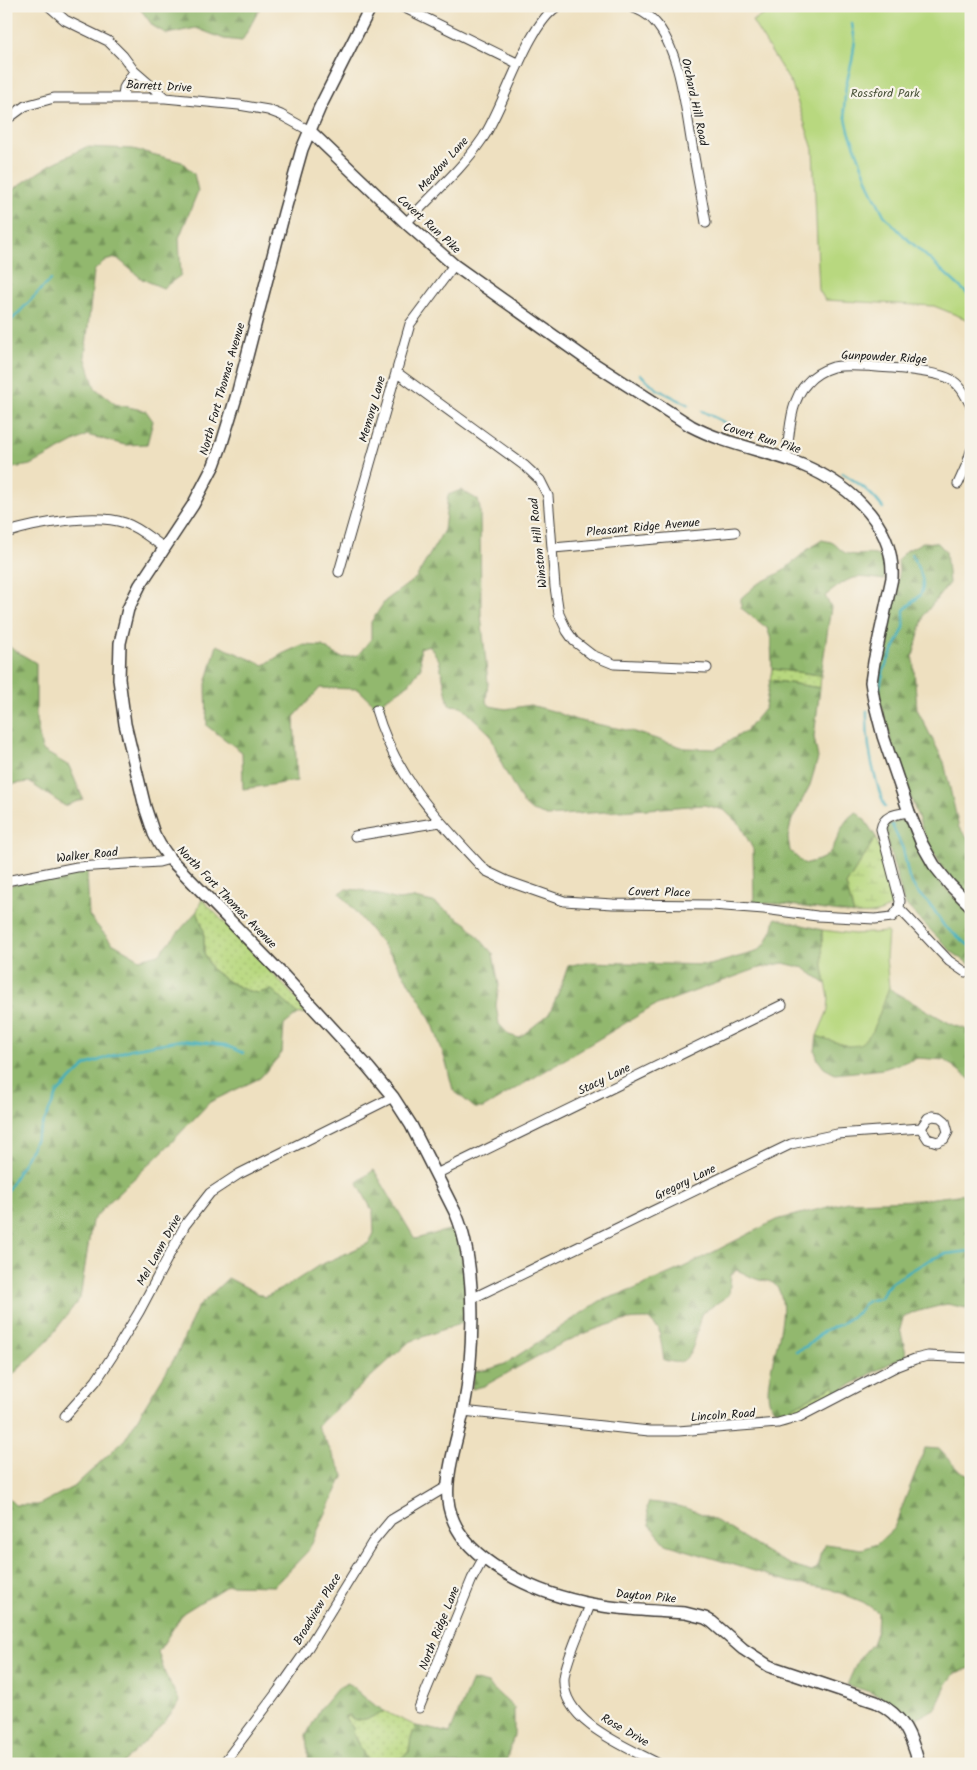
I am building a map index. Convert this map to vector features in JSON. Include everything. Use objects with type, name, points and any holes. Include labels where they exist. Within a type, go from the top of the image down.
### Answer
[{"type":"street","points":[[49,6],[65,20],[108,41],[123,56],[134,71],[165,98]]},
{"type":"street","name":"North Fort Thomas Avenue","points":[[370,6],[331,84],[302,149],[240,383],[222,443],[201,492],[140,585],[128,609],[122,633],[119,679],[125,724],[148,818],[154,834],[170,859],[284,976],[368,1067],[392,1097],[411,1125],[462,1229],[466,1246],[471,1299],[469,1360],[463,1411]]},
{"type":"street","points":[[401,6],[519,64],[542,20],[558,6]]},
{"type":"street","name":"Orchard Hill Road","points":[[628,6],[647,15],[654,21],[670,47],[684,96],[706,222]]},
{"type":"street","name":"Meadow Lane","points":[[406,223],[462,165],[482,139],[496,116],[519,64]]},
{"type":"street","points":[[123,97],[124,88],[134,71]]},
{"type":"street","name":"Barrett Drive","points":[[6,120],[25,106],[44,100],[123,97],[165,98],[239,105],[268,110],[310,131]]},
{"type":"street","name":"Covert Run Pike","points":[[310,131],[406,223],[454,265],[585,358],[709,436],[786,459],[819,472],[856,499],[873,517],[889,546],[892,563],[892,578],[874,662],[872,690],[883,736],[922,844],[934,865],[950,885],[971,906]]},
{"type":"street","name":"Memory Lane","points":[[339,572],[410,324],[454,265]]},
{"type":"street","name":"Gunpowder Ridge","points":[[786,459],[794,405],[800,392],[813,377],[833,367],[893,369],[938,374],[949,378],[958,385],[971,406]]},
{"type":"street","name":"Winston Hill Road","points":[[396,372],[535,474],[543,485],[548,496],[559,614],[566,631],[585,650],[599,659],[614,664],[707,668]]},
{"type":"street","points":[[958,484],[971,452]]},
{"type":"street","points":[[6,533],[48,524],[101,519],[129,525],[165,548]]},
{"type":"street","name":"Pleasant Ridge Avenue","points":[[552,548],[735,532]]},
{"type":"street","name":"Covert Place","points":[[376,710],[383,735],[396,762],[419,796],[440,822],[486,870],[517,885],[564,901],[608,904],[720,906],[850,919],[875,920],[892,917],[899,908]]},
{"type":"street","points":[[909,812],[894,814],[887,818],[882,824],[881,829],[898,890],[899,908],[949,961],[965,972]]},
{"type":"street","points":[[355,836],[440,822]]},
{"type":"street","name":"Walker Road","points":[[6,881],[77,867],[159,862],[170,859]]},
{"type":"street","name":"Stacy Lane","points":[[436,1174],[782,1005]]},
{"type":"street","name":"Mel Lawn Drive","points":[[65,1416],[96,1381],[113,1355],[139,1312],[185,1225],[210,1193],[238,1174],[392,1097]]},
{"type":"street","name":"Gregory Lane","points":[[471,1299],[791,1144],[837,1134],[921,1128]]},
{"type":"street","name":"Lincoln Road","points":[[463,1411],[649,1431],[678,1431],[778,1423],[799,1417],[897,1366],[915,1359],[928,1356],[971,1358]]},
{"type":"street","name":"Dayton Pike","points":[[463,1411],[448,1486],[448,1505],[460,1536],[483,1558],[527,1585],[555,1596],[590,1605],[685,1613],[705,1618],[722,1629],[754,1657],[769,1666],[887,1707],[896,1714],[907,1728],[919,1764]]},
{"type":"street","name":"Broadview Place","points":[[223,1764],[304,1653],[381,1530],[391,1520],[448,1486]]},
{"type":"street","name":"North Ridge Lane","points":[[420,1708],[472,1579],[483,1558]]},
{"type":"street","name":"Rose Drive","points":[[590,1605],[565,1672],[567,1698],[579,1715],[598,1731],[659,1764]]},
{"type":"green space","points":[[138,6],[261,6],[242,41],[224,39],[196,28],[167,34],[153,26]]},
{"type":"green space","name":"Rossford Park","points":[[781,6],[971,6],[971,321],[934,306],[825,300],[819,290],[813,149],[792,85],[752,21]]},
{"type":"green space","points":[[86,147],[133,149],[182,162],[194,174],[198,191],[179,238],[181,275],[163,288],[142,279],[117,258],[104,261],[94,271],[85,356],[95,388],[115,404],[146,411],[153,421],[147,444],[125,445],[87,435],[31,465],[6,469],[6,191],[9,192],[50,165]]},
{"type":"green space","points":[[461,490],[478,500],[480,509],[481,614],[488,683],[486,701],[490,706],[506,709],[530,705],[576,720],[631,731],[685,748],[716,749],[746,731],[765,708],[770,680],[820,688],[814,737],[818,758],[810,785],[791,822],[788,838],[790,851],[804,864],[821,859],[829,854],[850,816],[857,812],[864,819],[876,837],[846,885],[854,914],[783,904],[754,903],[753,849],[740,825],[724,810],[704,805],[547,816],[532,811],[523,803],[503,767],[490,734],[461,706],[449,705],[439,660],[429,645],[420,648],[421,667],[408,685],[383,701],[384,708],[375,705],[358,689],[320,688],[294,717],[297,781],[243,789],[242,752],[207,726],[206,684],[217,645],[264,665],[302,645],[322,646],[342,658],[358,655],[371,639],[371,622],[385,601],[416,578],[444,530],[448,495]]},
{"type":"green space","points":[[822,540],[832,542],[847,553],[873,555],[882,558],[886,562],[884,580],[852,579],[841,584],[825,596],[831,607],[821,675],[772,669],[771,639],[767,628],[741,608],[741,598],[756,585],[783,571],[807,550]]},
{"type":"green space","points":[[923,542],[938,543],[946,552],[949,583],[924,615],[913,656],[917,709],[944,762],[959,828],[971,841],[971,899],[944,870],[927,841],[897,762],[875,682],[899,576],[898,559],[906,551]]},
{"type":"green space","points":[[6,645],[36,663],[36,720],[42,750],[69,766],[83,799],[65,806],[29,782],[6,785]]},
{"type":"green space","points":[[772,669],[821,675],[820,688],[770,680]]},
{"type":"green space","points":[[900,820],[909,825],[923,858],[933,873],[971,914],[971,965],[952,952],[904,903],[885,832],[887,825]]},
{"type":"green space","points":[[876,837],[893,898],[891,906],[878,913],[854,914],[846,885]]},
{"type":"green space","points":[[87,870],[89,916],[112,943],[140,959],[159,954],[197,911],[204,931],[204,953],[212,970],[245,990],[257,993],[272,990],[298,1014],[284,1025],[282,1053],[260,1078],[210,1102],[92,1221],[80,1298],[45,1344],[6,1381],[6,887],[25,881]]},
{"type":"green space","points":[[346,889],[361,890],[398,900],[414,898],[433,902],[467,924],[493,954],[499,985],[496,1005],[499,1024],[509,1035],[519,1038],[549,1014],[568,966],[585,962],[710,965],[756,952],[766,943],[773,928],[775,918],[822,930],[823,967],[826,984],[804,968],[783,963],[756,969],[654,1006],[483,1108],[475,1108],[453,1090],[434,1027],[421,1001],[391,955],[340,893]]},
{"type":"green space","points":[[202,899],[310,1013],[298,1014],[272,990],[257,993],[245,990],[212,970],[204,953],[204,931],[197,911]]},
{"type":"green space","points":[[822,930],[854,934],[888,932],[886,958],[889,987],[873,1031],[860,1045],[848,1046],[817,1036],[828,1010],[829,998],[823,967]]},
{"type":"green space","points":[[889,987],[894,992],[951,1024],[971,1031],[971,1080],[945,1060],[918,1058],[883,1069],[835,1074],[824,1068],[818,1060],[815,1051],[817,1036],[848,1046],[873,1031]]},
{"type":"green space","points":[[374,1170],[415,1239],[456,1228],[464,1270],[466,1321],[409,1342],[317,1426],[344,1475],[308,1551],[274,1586],[228,1585],[183,1613],[158,1652],[165,1674],[180,1702],[161,1726],[122,1764],[6,1764],[6,1496],[15,1505],[38,1505],[75,1486],[125,1439],[177,1354],[197,1308],[228,1278],[265,1297],[289,1285],[318,1266],[369,1243],[374,1233],[373,1212],[357,1182]]},
{"type":"green space","points":[[971,1189],[971,1309],[947,1304],[911,1313],[903,1318],[900,1329],[907,1357],[896,1360],[836,1393],[835,1385],[781,1413],[771,1405],[768,1392],[779,1337],[782,1300],[776,1286],[772,1283],[756,1279],[737,1270],[731,1274],[729,1295],[701,1314],[692,1349],[684,1360],[671,1362],[664,1360],[659,1330],[649,1319],[629,1320],[586,1333],[534,1358],[484,1386],[472,1389],[473,1372],[505,1364],[600,1301],[632,1290],[684,1267],[776,1220],[848,1202],[919,1200],[965,1194]]},
{"type":"green space","points":[[835,1385],[836,1393],[788,1415],[785,1416],[781,1413]]},
{"type":"green space","points":[[925,1448],[939,1449],[958,1470],[971,1476],[971,1668],[955,1673],[947,1684],[936,1708],[918,1718],[915,1726],[900,1709],[885,1699],[868,1691],[847,1685],[858,1660],[872,1644],[877,1630],[878,1612],[863,1602],[830,1589],[790,1582],[666,1544],[650,1525],[647,1508],[649,1502],[689,1509],[716,1521],[769,1554],[812,1572],[818,1567],[820,1555],[826,1544],[862,1549],[877,1544],[894,1528]]},
{"type":"green space","points":[[472,1680],[488,1684],[514,1708],[514,1735],[507,1764],[392,1764],[409,1752],[411,1738],[416,1726],[450,1733]]},
{"type":"green space","points":[[348,1683],[371,1703],[384,1711],[370,1718],[354,1721],[349,1715],[344,1717],[353,1728],[354,1736],[369,1764],[309,1764],[306,1736],[320,1709],[338,1688]]},
{"type":"green space","points":[[384,1711],[416,1726],[407,1755],[398,1761],[369,1764],[354,1736],[353,1728],[344,1717],[375,1715]]},
{"type":"waterway","points":[[852,24],[855,40],[846,85],[844,109],[849,131],[871,189],[884,215],[903,235],[971,297]]},
{"type":"waterway","points":[[6,326],[50,280]]},
{"type":"waterway","points":[[640,374],[657,389],[689,405]]},
{"type":"waterway","points":[[702,411],[751,436]]},
{"type":"waterway","points":[[842,473],[864,488],[883,508]]},
{"type":"waterway","points":[[879,690],[884,669],[904,628],[904,610],[922,591],[921,575],[911,554]]},
{"type":"waterway","points":[[867,711],[871,760],[885,807]]},
{"type":"waterway","points":[[892,825],[903,849],[909,878],[917,892],[932,907],[944,926],[971,947]]},
{"type":"waterway","points":[[6,1193],[32,1147],[58,1092],[86,1065],[131,1049],[181,1040],[225,1045],[243,1053]]},
{"type":"waterway","points":[[796,1351],[807,1346],[825,1330],[839,1325],[857,1313],[867,1301],[881,1298],[885,1289],[892,1282],[929,1260],[945,1254],[971,1251]]}]
